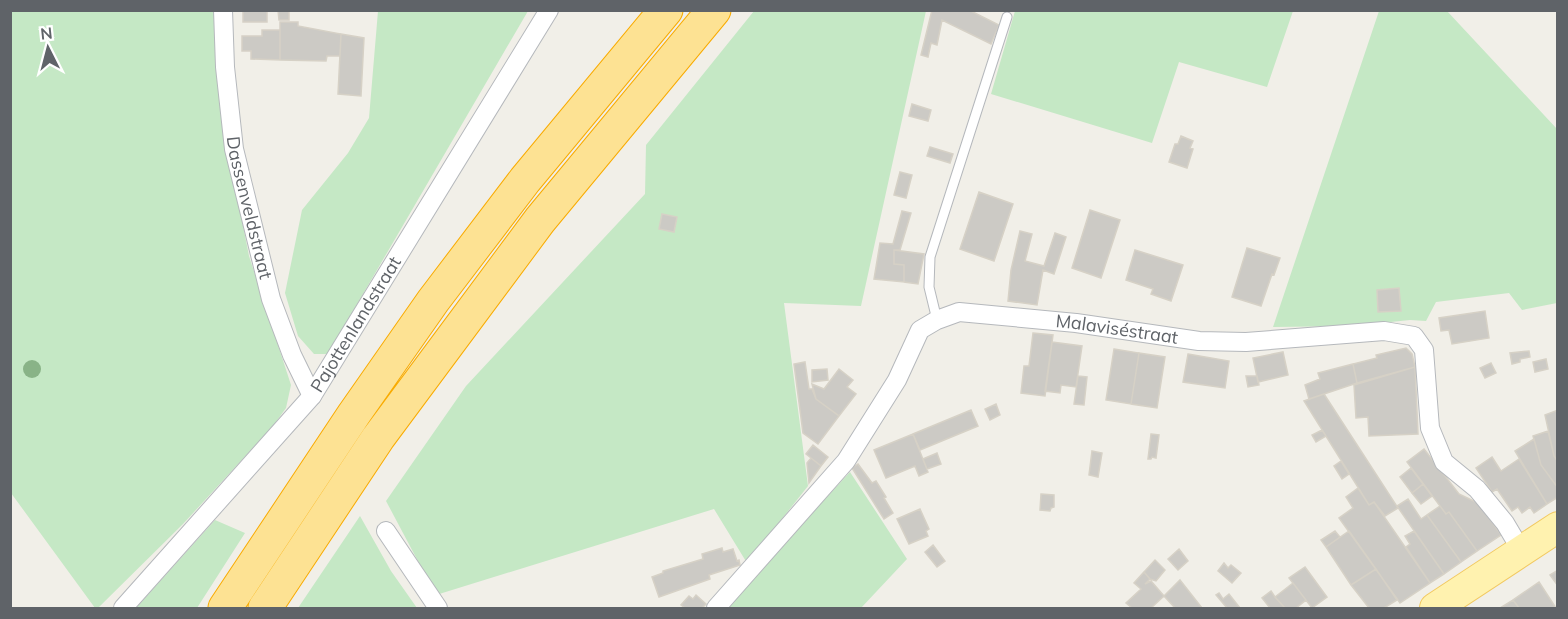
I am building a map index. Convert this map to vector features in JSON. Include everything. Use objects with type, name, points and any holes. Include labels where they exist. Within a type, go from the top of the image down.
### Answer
[{"type":"highway","points":[[225,609],[347,424],[433,301],[525,180],[666,10]]},
{"type":"highway","points":[[265,609],[378,438],[540,220],[714,10]]},
{"type":"main road","points":[[1435,609],[1557,527]]},
{"type":"street","name":"Dassenveldstraat","points":[[223,10],[225,67],[234,149],[271,299],[292,355],[312,396]]},
{"type":"street","name":"Pajottenlandstraat","points":[[123,609],[312,396],[549,10]]},
{"type":"street","name":"Malaviséstraat","points":[[716,609],[846,460],[897,380],[920,330],[937,320],[959,312],[1076,324],[1199,341],[1246,342],[1384,331],[1414,336],[1424,350],[1431,428],[1444,462],[1478,489],[1505,523],[1521,550]]},
{"type":"street","points":[[386,531],[438,609]]},
{"type":"lane","points":[[937,320],[929,286],[930,257],[1007,18]]},
{"type":"green space","points":[[1015,10],[1293,11],[1267,87],[1179,62],[1152,143],[991,94]]},
{"type":"green space","points":[[10,11],[216,11],[231,165],[249,256],[291,385],[286,408],[273,426],[183,524],[98,608],[95,608],[11,493]]},
{"type":"green space","points":[[378,11],[528,11],[328,354],[314,354],[298,336],[285,293],[302,210],[348,153],[369,118]]},
{"type":"green space","points":[[754,11],[926,11],[861,306],[784,303],[808,486],[747,563],[714,509],[436,595],[386,501],[466,386],[645,194],[646,145]]},
{"type":"green space","points":[[1379,11],[1447,11],[1557,129],[1557,303],[1522,310],[1509,293],[1436,302],[1426,321],[1410,320],[1352,326],[1273,327]]},
{"type":"green space","points":[[850,472],[907,559],[861,608],[724,608]]},
{"type":"green space","points":[[360,516],[391,571],[417,608],[298,608]]},
{"type":"green space","points":[[215,520],[245,533],[197,608],[136,608]]},
{"type":"building","points":[[243,10],[267,10],[267,22],[243,22]]},
{"type":"building","points":[[278,10],[289,10],[289,20],[279,20]]},
{"type":"building","points":[[932,10],[969,10],[999,25],[991,44],[942,20],[937,45],[931,43],[928,57],[921,55]]},
{"type":"building","points":[[280,22],[298,22],[298,26],[341,34],[340,56],[327,56],[326,61],[280,60]]},
{"type":"building","points":[[262,30],[280,30],[280,60],[251,59],[251,51],[242,51],[242,36],[262,36]]},
{"type":"building","points":[[341,34],[364,38],[361,96],[338,94]]},
{"type":"building","points":[[912,104],[931,110],[928,121],[909,116]]},
{"type":"building","points":[[1181,136],[1193,141],[1187,168],[1169,162],[1175,144],[1178,144]]},
{"type":"building","points":[[930,147],[953,154],[950,163],[927,156]]},
{"type":"building","points":[[900,172],[912,175],[906,198],[894,195]]},
{"type":"building","points":[[979,192],[1013,204],[994,261],[960,249]]},
{"type":"building","points":[[1090,210],[1120,220],[1101,278],[1072,268]]},
{"type":"building","points":[[902,211],[911,213],[900,250],[894,250],[894,264],[904,265],[904,282],[874,279],[880,243],[893,244]]},
{"type":"building","points":[[662,214],[677,217],[674,232],[659,229]]},
{"type":"building","points":[[1020,231],[1032,234],[1025,261],[1044,266],[1055,233],[1066,237],[1054,274],[1043,270],[1037,305],[1008,301],[1011,270]]},
{"type":"building","points":[[1247,248],[1280,258],[1261,306],[1232,297]]},
{"type":"building","points":[[894,250],[924,254],[918,284],[904,282],[904,265],[894,264]]},
{"type":"building","points":[[1135,250],[1183,265],[1171,301],[1151,294],[1153,289],[1126,280]]},
{"type":"building","points":[[1399,288],[1401,311],[1378,312],[1377,290]]},
{"type":"building","points":[[1485,311],[1489,338],[1452,344],[1449,330],[1441,331],[1439,318]]},
{"type":"building","points":[[1033,333],[1053,335],[1045,396],[1021,393],[1024,366],[1029,366]]},
{"type":"building","points":[[1052,342],[1082,346],[1076,387],[1061,385],[1060,393],[1045,391]]},
{"type":"building","points":[[1406,348],[1412,354],[1415,367],[1357,383],[1353,364],[1377,358],[1376,355]]},
{"type":"building","points":[[1114,349],[1139,353],[1131,404],[1106,400]]},
{"type":"building","points":[[1529,351],[1530,357],[1512,364],[1510,353]]},
{"type":"building","points":[[1283,352],[1288,375],[1258,382],[1253,358]]},
{"type":"building","points":[[1139,353],[1165,357],[1157,408],[1131,404]]},
{"type":"building","points":[[1188,354],[1229,361],[1225,388],[1183,382]]},
{"type":"building","points":[[1546,359],[1548,369],[1535,372],[1533,362]]},
{"type":"building","points":[[805,362],[809,389],[812,389],[816,399],[839,416],[818,444],[803,433],[794,364]]},
{"type":"building","points":[[1491,363],[1496,373],[1485,378],[1480,368]]},
{"type":"building","points":[[1353,364],[1357,383],[1309,399],[1305,385],[1320,379],[1318,373]]},
{"type":"building","points":[[1415,367],[1418,434],[1369,436],[1368,417],[1356,418],[1354,385]]},
{"type":"building","points":[[827,369],[828,380],[812,382],[812,370]]},
{"type":"building","points":[[839,369],[853,380],[847,387],[856,394],[839,416],[816,399],[812,384],[824,389]]},
{"type":"building","points":[[1078,376],[1087,377],[1084,405],[1074,404]]},
{"type":"building","points":[[1246,376],[1257,376],[1259,385],[1248,387]]},
{"type":"building","points":[[1324,394],[1398,508],[1385,516],[1374,502],[1369,505],[1304,401]]},
{"type":"building","points":[[996,404],[1000,415],[990,420],[985,409]]},
{"type":"building","points":[[971,410],[978,426],[920,450],[913,434]]},
{"type":"building","points":[[1558,410],[1558,462],[1554,456],[1545,415]]},
{"type":"building","points":[[1322,430],[1326,436],[1316,442],[1312,435]]},
{"type":"building","points":[[1548,431],[1554,456],[1558,462],[1558,488],[1541,465],[1533,436]]},
{"type":"building","points":[[913,434],[928,472],[919,476],[915,466],[886,478],[874,450]]},
{"type":"building","points":[[1151,434],[1159,435],[1156,458],[1148,459]]},
{"type":"building","points":[[1534,439],[1541,465],[1558,488],[1558,497],[1547,504],[1515,451]]},
{"type":"building","points":[[813,445],[828,457],[821,466],[806,454]]},
{"type":"building","points":[[1424,449],[1459,494],[1480,504],[1501,535],[1477,551],[1449,512],[1446,514],[1407,462]]},
{"type":"building","points":[[1092,451],[1102,453],[1098,477],[1089,475]]},
{"type":"building","points":[[937,453],[941,464],[927,469],[923,459]]},
{"type":"building","points":[[1492,457],[1501,471],[1519,459],[1547,504],[1534,513],[1530,507],[1522,513],[1518,507],[1512,511],[1497,489],[1492,492],[1476,468]]},
{"type":"building","points":[[811,458],[821,466],[809,483],[807,463]]},
{"type":"building","points":[[1341,461],[1349,474],[1342,479],[1334,466]]},
{"type":"building","points":[[858,464],[872,483],[876,481],[886,497],[884,498],[893,513],[884,519],[852,468]]},
{"type":"building","points":[[1411,468],[1423,484],[1412,493],[1400,477]]},
{"type":"building","points":[[1423,484],[1432,496],[1421,504],[1412,493]]},
{"type":"building","points":[[1358,488],[1369,505],[1374,502],[1430,583],[1400,603],[1339,518],[1353,508],[1346,497]]},
{"type":"building","points":[[1041,494],[1054,495],[1054,507],[1050,511],[1040,510]]},
{"type":"building","points":[[1408,499],[1421,519],[1427,515],[1461,562],[1444,574],[1397,506]]},
{"type":"building","points":[[1440,506],[1446,514],[1449,512],[1477,551],[1461,562],[1427,515]]},
{"type":"building","points":[[920,509],[929,529],[926,531],[928,536],[909,544],[897,519]]},
{"type":"building","points":[[1335,531],[1340,537],[1326,547],[1321,540]]},
{"type":"building","points":[[1349,531],[1376,569],[1351,585],[1326,547]]},
{"type":"building","points":[[1414,531],[1444,574],[1430,583],[1406,547],[1410,544],[1405,536]]},
{"type":"building","points":[[933,545],[945,561],[937,567],[925,552]]},
{"type":"building","points":[[722,548],[723,552],[733,549],[740,565],[709,575],[710,579],[659,597],[652,577],[663,571],[703,559],[702,554]]},
{"type":"building","points":[[1179,549],[1188,561],[1178,570],[1168,559]]},
{"type":"building","points":[[1155,560],[1165,570],[1156,581],[1150,579],[1144,572]]},
{"type":"building","points":[[1224,563],[1228,568],[1231,565],[1241,573],[1232,583],[1218,571]]},
{"type":"building","points":[[1305,567],[1327,597],[1312,608],[1289,578]]},
{"type":"building","points":[[1376,569],[1397,600],[1384,608],[1369,608],[1351,585]]},
{"type":"building","points":[[1558,570],[1558,586],[1550,575]]},
{"type":"building","points":[[1144,572],[1150,579],[1145,584],[1151,581],[1164,596],[1151,608],[1132,608],[1126,603],[1141,589],[1134,583]]},
{"type":"building","points":[[1180,580],[1202,608],[1175,608],[1164,596]]},
{"type":"building","points":[[1539,582],[1556,608],[1519,608],[1513,600]]},
{"type":"building","points":[[1293,583],[1306,600],[1296,608],[1285,608],[1275,597]]},
{"type":"building","points":[[1271,591],[1285,608],[1270,608],[1262,598]]},
{"type":"building","points":[[1219,593],[1223,599],[1229,594],[1240,608],[1227,608],[1216,595]]},
{"type":"building","points":[[696,595],[706,604],[702,608],[685,608],[681,605],[689,596],[693,599]]},
{"type":"building","points":[[1513,600],[1519,608],[1500,608]]}]
